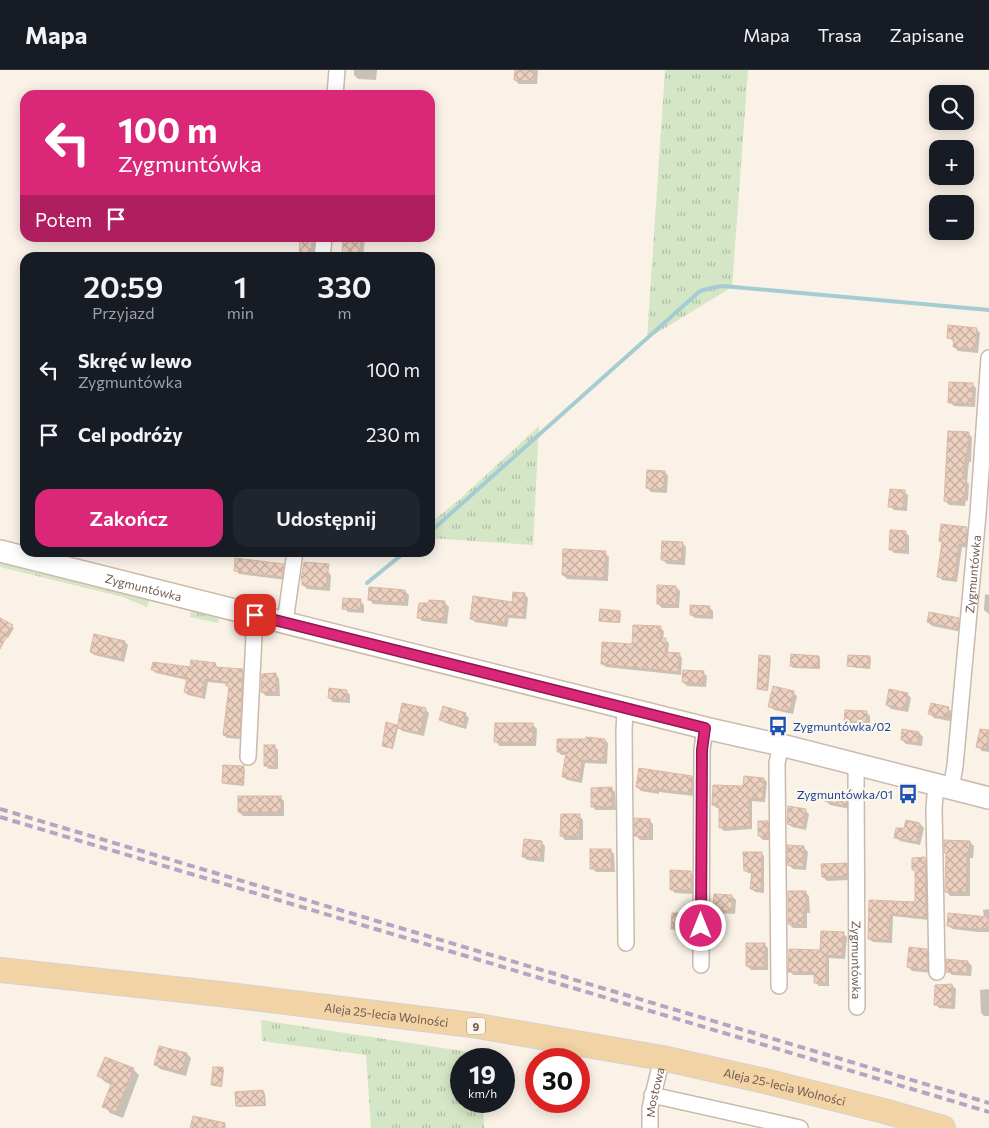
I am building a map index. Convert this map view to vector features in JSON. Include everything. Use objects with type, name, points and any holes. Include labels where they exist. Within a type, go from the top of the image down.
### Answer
[{"type":"main road","name":"Aleja 25-lecia Wolności","points":[[0,970],[229,995],[472,1025],[662,1058],[774,1083],[943,1128]]},
{"type":"street","points":[[335,90],[337,70]]},
{"type":"street","name":"Zygmuntówka","points":[[944,787],[955,766],[978,514],[989,358]]},
{"type":"street","name":"Zygmuntówka","points":[[0,551],[20,556]]},
{"type":"street","name":"Zygmuntówka","points":[[24,557],[705,728],[781,744],[989,798]]},
{"type":"street","points":[[285,622],[294,557]]},
{"type":"street","points":[[248,757],[255,615]]},
{"type":"street","points":[[626,708],[624,732],[626,943]]},
{"type":"street","points":[[701,965],[702,750],[705,728]]},
{"type":"street","points":[[779,986],[777,763],[781,744]]},
{"type":"street","name":"Zygmuntówka","points":[[856,764],[857,1007]]},
{"type":"street","points":[[937,972],[934,808],[944,787]]},
{"type":"street","name":"Mostowa","points":[[650,1128],[652,1095],[659,1075],[662,1058]]},
{"type":"street","points":[[652,1095],[800,1128]]},
{"type":"green space","points":[[665,70],[748,70],[732,287],[647,339]]},
{"type":"green space","points":[[539,426],[533,545],[435,538],[435,519],[460,499]]},
{"type":"green space","points":[[0,559],[150,599],[147,607],[123,597],[0,567]]},
{"type":"green space","points":[[191,609],[217,613],[218,623],[190,617]]},
{"type":"green space","points":[[261,1020],[450,1049],[450,1113],[483,1113],[484,1128],[371,1128],[366,1055],[262,1041]]},
{"type":"building","points":[[515,70],[534,70],[534,81],[514,80]]},
{"type":"building","points":[[300,242],[312,242],[311,252],[299,252]]},
{"type":"building","points":[[343,242],[361,242],[360,252],[342,252]]},
{"type":"building","points":[[948,325],[977,328],[975,349],[953,347],[954,339],[947,338]]},
{"type":"building","points":[[949,382],[973,383],[972,404],[948,403]]},
{"type":"building","points":[[948,431],[969,432],[963,479],[966,479],[965,497],[962,497],[962,502],[944,501]]},
{"type":"building","points":[[647,470],[665,471],[664,490],[646,488]]},
{"type":"building","points":[[890,489],[905,490],[903,508],[888,507]]},
{"type":"building","points":[[941,524],[967,527],[965,544],[959,544],[954,579],[937,577],[942,542],[939,541]]},
{"type":"building","points":[[890,530],[906,531],[905,550],[889,550]]},
{"type":"building","points":[[662,541],[683,542],[681,561],[661,560]]},
{"type":"building","points":[[563,549],[606,551],[604,578],[562,575]]},
{"type":"building","points":[[235,558],[284,564],[282,577],[234,571]]},
{"type":"building","points":[[304,562],[329,564],[326,588],[302,585],[301,579]]},
{"type":"building","points":[[657,585],[676,586],[676,605],[657,604]]},
{"type":"building","points":[[369,587],[405,590],[404,603],[368,600]]},
{"type":"building","points":[[513,592],[525,593],[523,617],[506,615],[504,624],[470,619],[473,596],[512,602]]},
{"type":"building","points":[[343,598],[361,599],[360,610],[342,609]]},
{"type":"building","points":[[429,600],[445,601],[443,621],[417,618],[419,603],[428,603]]},
{"type":"building","points":[[690,605],[710,606],[709,616],[690,615]]},
{"type":"building","points":[[600,609],[620,611],[619,622],[599,621]]},
{"type":"building","points":[[929,612],[959,618],[958,629],[927,622]]},
{"type":"building","points":[[0,618],[13,625],[0,649]]},
{"type":"building","points":[[633,625],[661,626],[660,638],[666,638],[665,652],[680,653],[678,672],[601,664],[602,642],[632,644]]},
{"type":"building","points":[[94,634],[125,641],[121,659],[90,652]]},
{"type":"building","points":[[791,654],[819,656],[818,668],[790,666]]},
{"type":"building","points":[[759,655],[770,656],[767,690],[757,689]]},
{"type":"building","points":[[848,655],[870,656],[869,668],[847,666]]},
{"type":"building","points":[[191,660],[216,663],[215,667],[243,669],[240,737],[223,735],[229,686],[226,686],[226,682],[205,679],[202,697],[184,692],[187,678],[151,670],[153,662],[190,667]]},
{"type":"building","points":[[683,670],[704,671],[703,684],[682,682]]},
{"type":"building","points":[[276,673],[276,692],[261,692],[262,674]]},
{"type":"building","points":[[773,686],[794,691],[790,711],[768,707]]},
{"type":"building","points":[[329,688],[347,690],[346,700],[328,698]]},
{"type":"building","points":[[889,689],[908,693],[904,709],[886,705]]},
{"type":"building","points":[[402,703],[426,708],[420,733],[397,728]]},
{"type":"building","points":[[931,703],[949,707],[947,718],[928,714]]},
{"type":"building","points":[[443,706],[466,713],[463,726],[439,720]]},
{"type":"building","points":[[845,710],[867,711],[866,722],[844,721]]},
{"type":"building","points":[[386,722],[397,725],[392,748],[382,746]]},
{"type":"building","points":[[495,723],[533,723],[533,743],[494,742]]},
{"type":"building","points":[[902,729],[919,732],[918,743],[901,740]]},
{"type":"building","points":[[980,729],[989,730],[986,749],[976,747]]},
{"type":"building","points":[[586,737],[605,739],[604,761],[582,760],[579,780],[562,777],[566,752],[557,752],[557,739],[586,739]]},
{"type":"building","points":[[264,745],[275,745],[275,766],[264,766]]},
{"type":"building","points":[[223,765],[244,766],[243,784],[222,783]]},
{"type":"building","points":[[639,768],[692,776],[691,793],[655,789],[655,791],[636,787]]},
{"type":"building","points":[[744,776],[764,778],[763,799],[749,798],[750,826],[719,828],[719,806],[712,805],[713,785],[743,786]]},
{"type":"building","points":[[612,787],[612,806],[591,807],[591,788]]},
{"type":"building","points":[[825,791],[847,795],[846,806],[824,801]]},
{"type":"building","points":[[238,796],[281,796],[281,812],[238,812]]},
{"type":"building","points":[[788,806],[806,809],[803,827],[787,824]]},
{"type":"building","points":[[561,814],[580,814],[579,836],[560,836]]},
{"type":"building","points":[[634,818],[650,819],[649,837],[634,836]]},
{"type":"building","points":[[906,820],[920,823],[917,842],[894,838],[896,828],[904,828]]},
{"type":"building","points":[[758,821],[768,821],[768,837],[758,836]]},
{"type":"building","points":[[524,839],[542,841],[540,858],[522,857]]},
{"type":"building","points":[[944,840],[970,841],[969,855],[967,854],[966,892],[945,892],[946,853],[944,853]]},
{"type":"building","points":[[787,845],[804,846],[803,867],[787,865]]},
{"type":"building","points":[[590,849],[611,849],[611,869],[590,869]]},
{"type":"building","points":[[743,852],[762,852],[761,890],[750,889],[752,871],[744,871]]},
{"type":"building","points":[[925,857],[926,917],[890,914],[889,940],[868,939],[869,900],[915,902],[915,870],[912,870],[912,858]]},
{"type":"building","points":[[847,863],[847,876],[822,877],[821,864]]},
{"type":"building","points":[[670,870],[691,871],[691,890],[670,890]]},
{"type":"building","points":[[788,891],[806,891],[806,909],[804,909],[803,925],[788,924]]},
{"type":"building","points":[[714,894],[732,895],[732,911],[713,910]]},
{"type":"building","points":[[672,913],[689,913],[689,929],[671,929]]},
{"type":"building","points":[[948,913],[989,917],[989,928],[973,929],[947,926]]},
{"type":"building","points":[[821,931],[844,932],[842,956],[826,955],[826,983],[814,983],[814,972],[788,972],[789,949],[820,950]]},
{"type":"building","points":[[746,943],[765,943],[764,967],[746,966]]},
{"type":"building","points":[[909,947],[927,949],[928,970],[907,967]]},
{"type":"building","points":[[946,959],[968,961],[967,973],[946,972]]},
{"type":"building","points":[[952,984],[952,1006],[934,1005],[935,985]]},
{"type":"building","points":[[159,1046],[187,1053],[182,1072],[154,1065]]},
{"type":"building","points":[[105,1057],[134,1068],[116,1112],[102,1107],[112,1082],[97,1076]]},
{"type":"building","points":[[213,1067],[223,1067],[221,1086],[211,1085]]},
{"type":"building","points":[[263,1090],[265,1105],[236,1106],[235,1092]]},
{"type":"building","points":[[193,1116],[225,1123],[225,1128],[190,1128]]},
{"type":"waterway","points":[[435,528],[700,291],[723,286],[989,310]]},
{"type":"waterway","points":[[367,583],[399,557]]},
{"type":"railway","points":[[0,809],[989,1103]]},
{"type":"railway","points":[[0,817],[989,1112]]},
{"type":"place","name":"Zygmuntówka/02","points":[[778,726]]},
{"type":"place","name":"Zygmuntówka/01","points":[[908,794]]},
{"type":"route","points":[[255,615],[705,728],[702,750],[701,926]]}]
